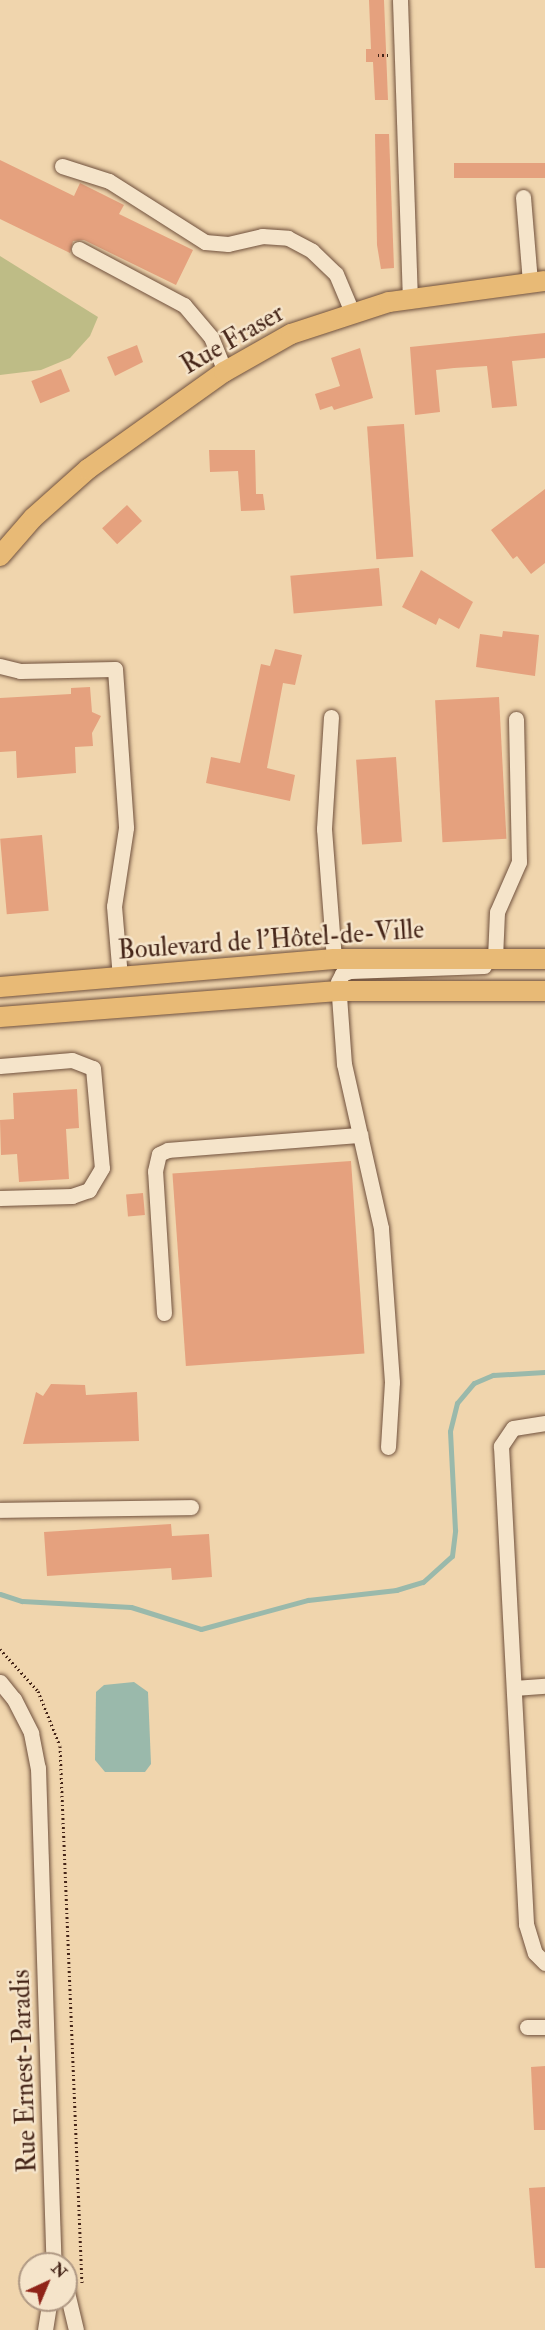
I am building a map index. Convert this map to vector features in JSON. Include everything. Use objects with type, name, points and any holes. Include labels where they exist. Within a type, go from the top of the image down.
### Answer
[{"type":"main road","name":"Rue Fraser","points":[[0,555],[33,518],[88,469],[225,372],[291,334],[352,312],[410,298],[538,282]]},
{"type":"main road","name":"Boulevard de l'Hôtel-de-Ville","points":[[0,987],[334,959],[542,959]]},
{"type":"main road","points":[[0,1017],[338,991],[545,991]]},
{"type":"street","points":[[400,0],[410,298]]},
{"type":"street","points":[[62,166],[109,181],[170,223],[205,242],[228,244],[262,236],[288,238],[312,251],[336,274],[352,312]]},
{"type":"street","points":[[523,197],[538,282]]},
{"type":"street","points":[[79,249],[184,305],[211,337],[225,372]]},
{"type":"street","points":[[0,666],[20,671],[115,669],[126,828],[113,913],[120,977]]},
{"type":"street","points":[[331,717],[324,829],[334,959]]},
{"type":"street","points":[[495,958],[497,912],[519,862],[516,719]]},
{"type":"street","points":[[388,1447],[392,1382],[381,1228],[343,1059],[338,991],[340,977],[345,972],[457,969],[542,959]]},
{"type":"street","points":[[0,1066],[72,1060],[93,1068],[102,1168],[89,1190],[72,1196],[0,1198]]},
{"type":"street","points":[[164,1313],[154,1171],[159,1154],[168,1150],[360,1135]]},
{"type":"street","points":[[545,1423],[513,1428],[501,1446],[526,1924],[536,1953],[545,1963]]},
{"type":"street","points":[[0,1510],[190,1507]]},
{"type":"street","name":"Rue Ernest-Paradis","points":[[0,1682],[14,1699],[31,1732],[38,1768],[57,2252]]},
{"type":"street","points":[[514,1688],[545,1686]]},
{"type":"street","points":[[527,2027],[545,2027]]},
{"type":"street","points":[[45,2330],[48,2312]]},
{"type":"street","points":[[72,2312],[76,2330]]},
{"type":"path","points":[[0,1649],[38,1691],[60,1746],[83,2291]]},
{"type":"shaded area","points":[[0,256],[98,317],[90,336],[70,358],[41,370],[0,375]]},
{"type":"shaded area","points":[[134,1682],[148,1692],[151,1764],[145,1772],[105,1772],[95,1760],[96,1692],[104,1685]]},
{"type":"building","points":[[369,0],[384,0],[388,100],[375,100],[373,62],[366,62],[366,49],[371,49]]},
{"type":"building","points":[[375,134],[389,134],[394,268],[381,269],[377,245]]},
{"type":"building","points":[[0,160],[74,196],[80,183],[124,205],[119,214],[193,250],[176,285],[84,240],[73,241],[70,253],[0,219]]},
{"type":"building","points":[[454,163],[545,163],[545,178],[454,178]]},
{"type":"building","points":[[545,333],[545,358],[512,361],[517,406],[492,408],[487,366],[454,368],[436,370],[440,412],[415,415],[410,347]]},
{"type":"building","points":[[137,345],[143,362],[115,376],[107,357]]},
{"type":"building","points":[[360,348],[373,398],[334,410],[332,406],[320,410],[315,394],[340,386],[331,358]]},
{"type":"building","points":[[61,369],[70,391],[40,403],[31,381]]},
{"type":"building","points":[[404,424],[413,557],[376,559],[367,427]]},
{"type":"building","points":[[209,450],[255,450],[256,494],[263,494],[265,510],[241,511],[238,471],[210,472]]},
{"type":"building","points":[[545,489],[545,563],[531,574],[517,556],[513,559],[491,530]]},
{"type":"building","points":[[127,505],[142,521],[117,544],[102,528]]},
{"type":"building","points":[[379,568],[382,606],[294,614],[290,576]]},
{"type":"building","points":[[421,570],[473,602],[459,629],[439,618],[436,625],[402,607]]},
{"type":"building","points":[[503,631],[539,635],[535,676],[476,667],[480,634],[502,637]]},
{"type":"building","points":[[275,649],[302,655],[295,685],[283,683],[267,768],[295,775],[290,801],[206,783],[211,757],[240,763],[261,664],[270,666]]},
{"type":"building","points":[[90,687],[92,712],[101,716],[92,733],[93,746],[75,747],[76,773],[17,778],[16,751],[0,752],[0,698],[71,694],[71,688]]},
{"type":"building","points":[[499,697],[506,839],[443,842],[435,700]]},
{"type":"building","points":[[396,757],[402,842],[362,845],[356,760]]},
{"type":"building","points":[[42,835],[49,911],[7,914],[0,839]]},
{"type":"building","points":[[77,1089],[79,1128],[66,1129],[69,1179],[19,1182],[17,1154],[1,1155],[0,1120],[14,1119],[13,1093]]},
{"type":"building","points":[[351,1161],[364,1354],[186,1366],[172,1173]]},
{"type":"building","points":[[143,1193],[145,1215],[128,1216],[126,1194]]},
{"type":"building","points":[[51,1384],[85,1385],[86,1395],[137,1392],[139,1441],[23,1444],[36,1392],[43,1396]]},
{"type":"building","points":[[171,1524],[172,1536],[209,1534],[212,1577],[172,1580],[171,1568],[47,1576],[44,1532]]},
{"type":"building","points":[[545,2066],[545,2130],[534,2130],[531,2067]]},
{"type":"building","points":[[545,2187],[545,2268],[535,2268],[529,2188]]},
{"type":"waterway","points":[[0,1594],[22,1601],[131,1607],[201,1629],[308,1600],[396,1590],[423,1582],[452,1556],[455,1530],[450,1431],[457,1403],[474,1383],[493,1375],[545,1372]]}]
